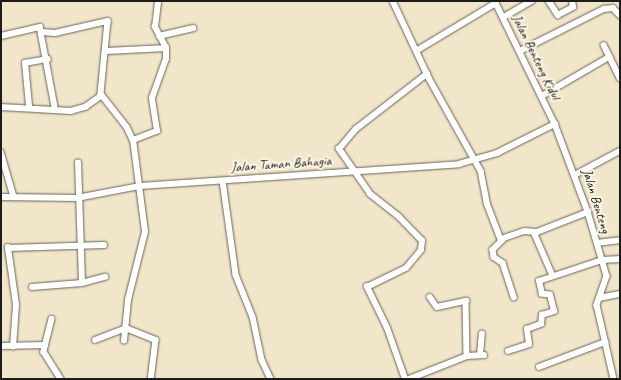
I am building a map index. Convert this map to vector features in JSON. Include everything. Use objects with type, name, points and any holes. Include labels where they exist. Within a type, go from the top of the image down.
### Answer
[{"type":"street","points":[[133,140],[157,131],[152,98],[166,61],[166,48],[154,24],[158,1]]},
{"type":"street","points":[[394,1],[427,74],[475,160],[490,213],[503,240]]},
{"type":"street","points":[[504,18],[532,1]]},
{"type":"street","points":[[549,1],[558,14],[573,7],[572,1]]},
{"type":"street","points":[[416,51],[496,2]]},
{"type":"street","name":"Jalan Benteng Kidul","points":[[496,2],[555,124]]},
{"type":"street","points":[[520,51],[604,9],[613,8],[620,15]]},
{"type":"street","points":[[42,32],[55,33],[108,20],[107,51],[101,96],[127,127],[133,140],[145,232],[128,300],[124,341]]},
{"type":"street","points":[[1,36],[39,26],[42,32],[48,59],[55,107]]},
{"type":"street","points":[[159,36],[193,28]]},
{"type":"street","points":[[604,45],[620,78]]},
{"type":"street","points":[[107,51],[166,48]]},
{"type":"street","points":[[542,96],[609,57]]},
{"type":"street","points":[[29,106],[25,63],[48,59]]},
{"type":"street","points":[[405,379],[387,328],[367,288],[406,268],[420,250],[422,241],[410,227],[370,194],[353,171],[340,147],[370,117],[427,74]]},
{"type":"street","points":[[1,107],[29,106],[81,109],[101,96]]},
{"type":"street","name":"Jalan Taman Bahagia","points":[[1,197],[77,198],[140,186],[353,171],[475,160],[555,124]]},
{"type":"street","name":"Jalan Benteng","points":[[555,124],[576,175],[607,279],[597,305],[614,379]]},
{"type":"street","points":[[576,175],[620,151]]},
{"type":"street","points":[[1,152],[12,197]]},
{"type":"street","points":[[1,159],[12,197]]},
{"type":"street","points":[[78,163],[77,198],[82,247],[82,283]]},
{"type":"street","points":[[223,181],[236,275],[253,317],[262,360],[271,379]]},
{"type":"street","points":[[514,297],[503,263],[496,260],[493,252],[503,240],[524,231],[534,232],[588,212]]},
{"type":"street","points":[[534,232],[553,276]]},
{"type":"street","points":[[597,243],[620,240]]},
{"type":"street","points":[[12,346],[16,305],[8,248],[82,247],[104,245]]},
{"type":"street","points":[[508,351],[529,344],[527,329],[541,324],[542,315],[554,310],[550,296],[542,294],[538,283],[553,276],[602,260],[620,259]]},
{"type":"street","points":[[32,288],[82,283],[105,277]]},
{"type":"street","points":[[599,298],[620,294]]},
{"type":"street","points":[[430,297],[437,307],[465,300],[467,356]]},
{"type":"street","points":[[52,319],[45,345],[46,358],[61,379]]},
{"type":"street","points":[[95,340],[126,328],[156,340],[152,379]]},
{"type":"street","points":[[409,379],[467,356],[482,355],[482,334]]},
{"type":"street","points":[[539,367],[605,342]]},
{"type":"street","points":[[1,346],[45,345]]}]
